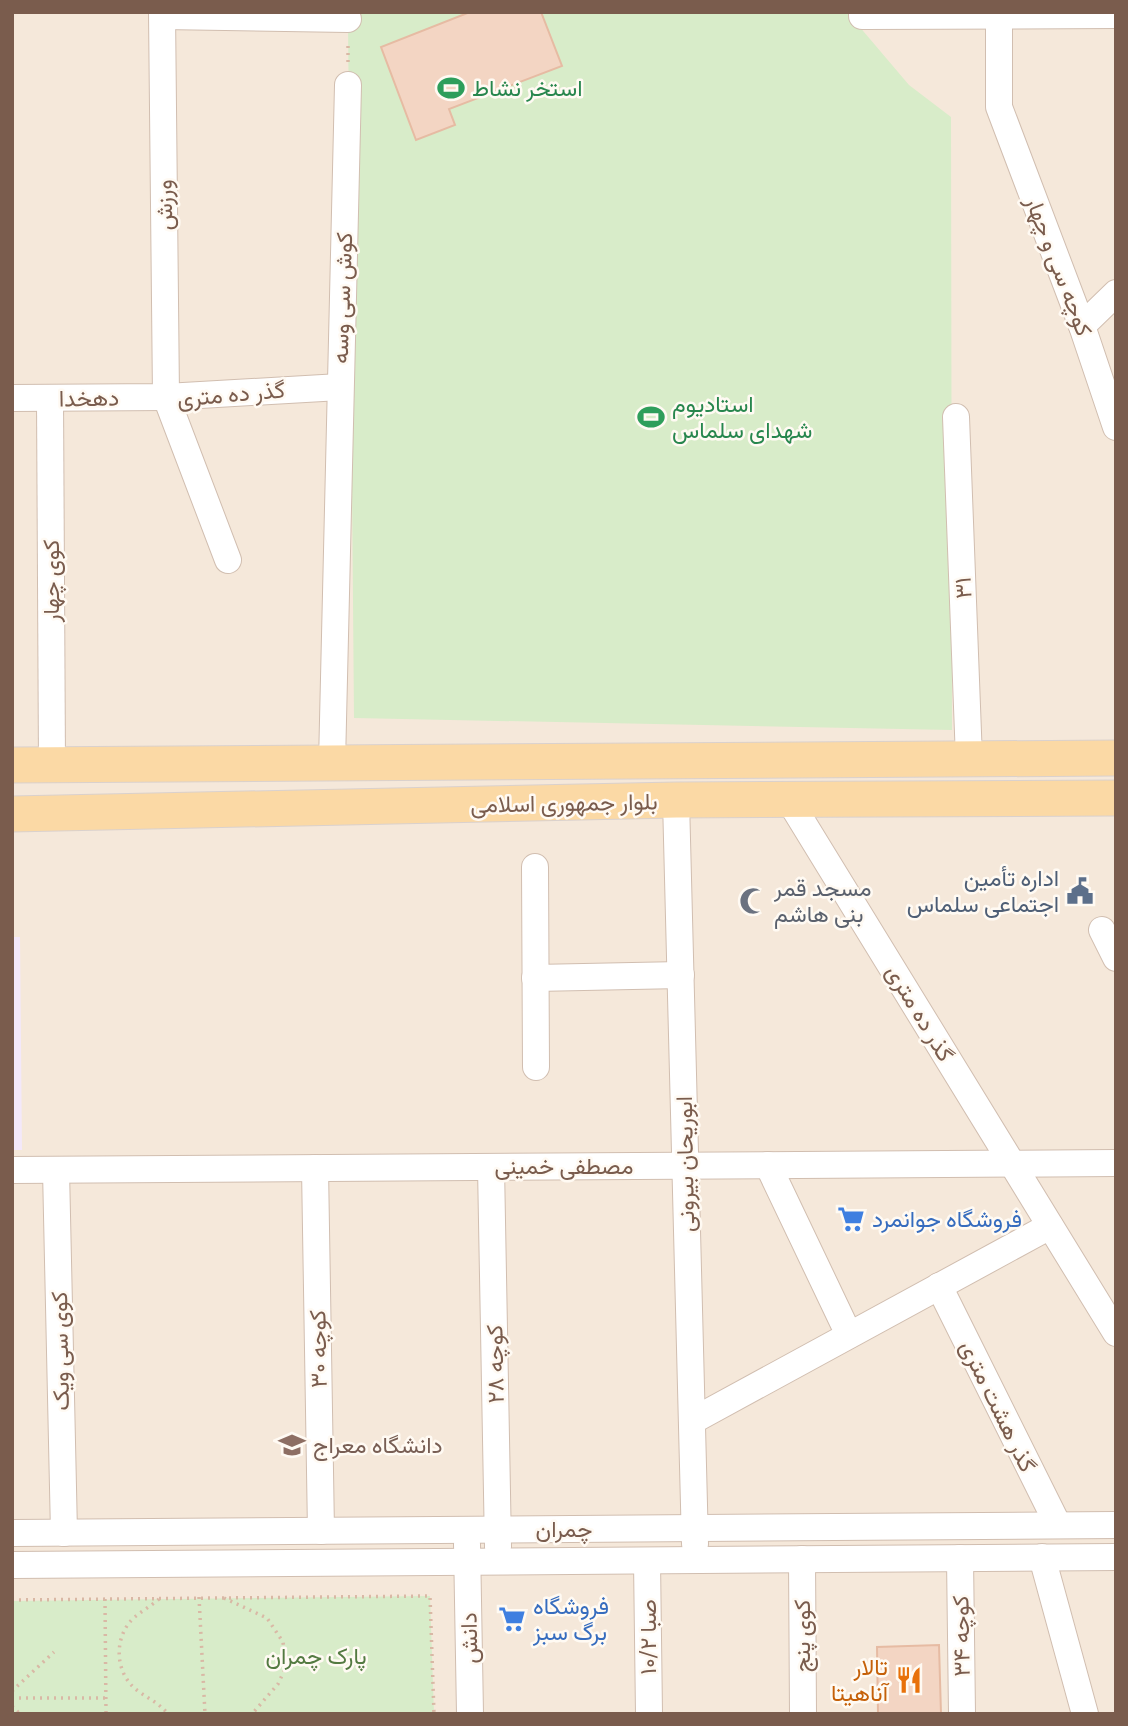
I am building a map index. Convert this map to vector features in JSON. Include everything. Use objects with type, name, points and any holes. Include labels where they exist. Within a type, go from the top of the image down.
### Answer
[{"type":"main road","name":"بلوار جمهوری اسلامی","points":[[12,765],[1116,758]]},
{"type":"main road","name":"بلوار جمهوری اسلامی","points":[[12,814],[676,800],[1116,798]]},
{"type":"street","points":[[163,14],[348,19]]},
{"type":"street","name":"ورزش","points":[[163,14],[166,397]]},
{"type":"street","points":[[862,14],[1116,15]]},
{"type":"street","name":"کوچه سی و چهار","points":[[1014,14],[999,107],[1082,326],[1116,427]]},
{"type":"street","name":"کوش سی وسه","points":[[332,763],[348,85]]},
{"type":"street","points":[[1082,326],[1116,293]]},
{"type":"street","name":"گذر ده متری","points":[[228,560],[166,397],[340,387]]},
{"type":"street","name":"دهخدا","points":[[12,398],[166,397]]},
{"type":"street","name":"کوی چهار","points":[[50,398],[52,765]]},
{"type":"street","name":"۳۱","points":[[956,417],[969,759]]},
{"type":"street","name":"ابوریحان بیرونی","points":[[676,800],[695,1560]]},
{"type":"street","name":"گذر ده متری","points":[[789,800],[1116,1333]]},
{"type":"street","points":[[535,867],[536,1067]]},
{"type":"street","points":[[1102,930],[1116,958]]},
{"type":"street","points":[[535,978],[681,975]]},
{"type":"street","name":"مصطفی خمینی","points":[[12,1170],[1116,1163]]},
{"type":"street","points":[[768,1165],[849,1335]]},
{"type":"street","name":"کوچه ۲۸","points":[[491,1167],[499,1562]]},
{"type":"street","name":"کوچه ۳۰","points":[[315,1168],[321,1531]]},
{"type":"street","name":"کوی سی ویک","points":[[56,1170],[64,1533]]},
{"type":"street","points":[[692,1421],[1050,1226]]},
{"type":"street","name":"گذر هشت متری","points":[[939,1286],[1058,1525]]},
{"type":"street","name":"چمران","points":[[12,1534],[1116,1525]]},
{"type":"street","name":"دانش","points":[[467,1530],[470,1714]]},
{"type":"street","points":[[1042,1557],[1085,1714]]},
{"type":"street","name":"چمران","points":[[12,1566],[1116,1557]]},
{"type":"street","name":"کوچه ۳۴","points":[[960,1558],[962,1714]]},
{"type":"street","name":"کوی پنج","points":[[802,1559],[803,1714]]},
{"type":"street","name":"صبا ۱۰/۲","points":[[647,1561],[649,1714]]},
{"type":"path","points":[[348,19],[348,85]]},
{"type":"path","points":[[12,1600],[430,1596],[434,1714]]},
{"type":"path","points":[[200,1597],[205,1714]]},
{"type":"path","points":[[222,1597],[267,1618],[283,1642],[286,1667],[278,1684],[252,1714]]},
{"type":"path","points":[[160,1598],[129,1623],[119,1644],[120,1663],[125,1679],[169,1714]]},
{"type":"path","points":[[105,1599],[106,1714]]},
{"type":"path","points":[[12,1691],[54,1652]]},
{"type":"path","points":[[12,1698],[107,1698]]},
{"type":"path","points":[[12,1706],[20,1714]]},
{"type":"shaded area","points":[[12,12],[1116,12],[1116,1714],[12,1714]]},
{"type":"shaded area","points":[[12,937],[20,937],[22,1150],[12,1150]]},
{"type":"green space","name":"استادیوم شهدای سلماس","points":[[365,12],[847,12],[909,85],[951,117],[952,730],[354,718],[348,19]]},
{"type":"green space","name":"پارک چمران","points":[[430,1596],[434,1714],[12,1714],[12,1601]]},
{"type":"building","name":"استخر نشاط","points":[[470,12],[541,12],[562,66],[449,109],[455,125],[416,140],[381,47]]},
{"type":"building","name":"تالار آناهیتا","points":[[939,1645],[941,1714],[878,1714],[877,1647]]},
{"type":"place","name":"استخر نشاط","points":[[451,88]]},
{"type":"place","name":"استادیوم شهدای سلماس","points":[[651,417]]},
{"type":"place","name":"اداره تأمین اجتماعی سلماس","points":[[1080,891]]},
{"type":"place","name":"مسجد قمر بنی هاشم","points":[[753,901]]},
{"type":"place","name":"فروشگاه جوانمرد","points":[[851,1219]]},
{"type":"place","name":"دانشگاه معراج","points":[[292,1445]]},
{"type":"place","name":"فروشگاه برگ سبز","points":[[512,1619]]},
{"type":"place","name":"تالار آناهیتا","points":[[909,1680]]}]
